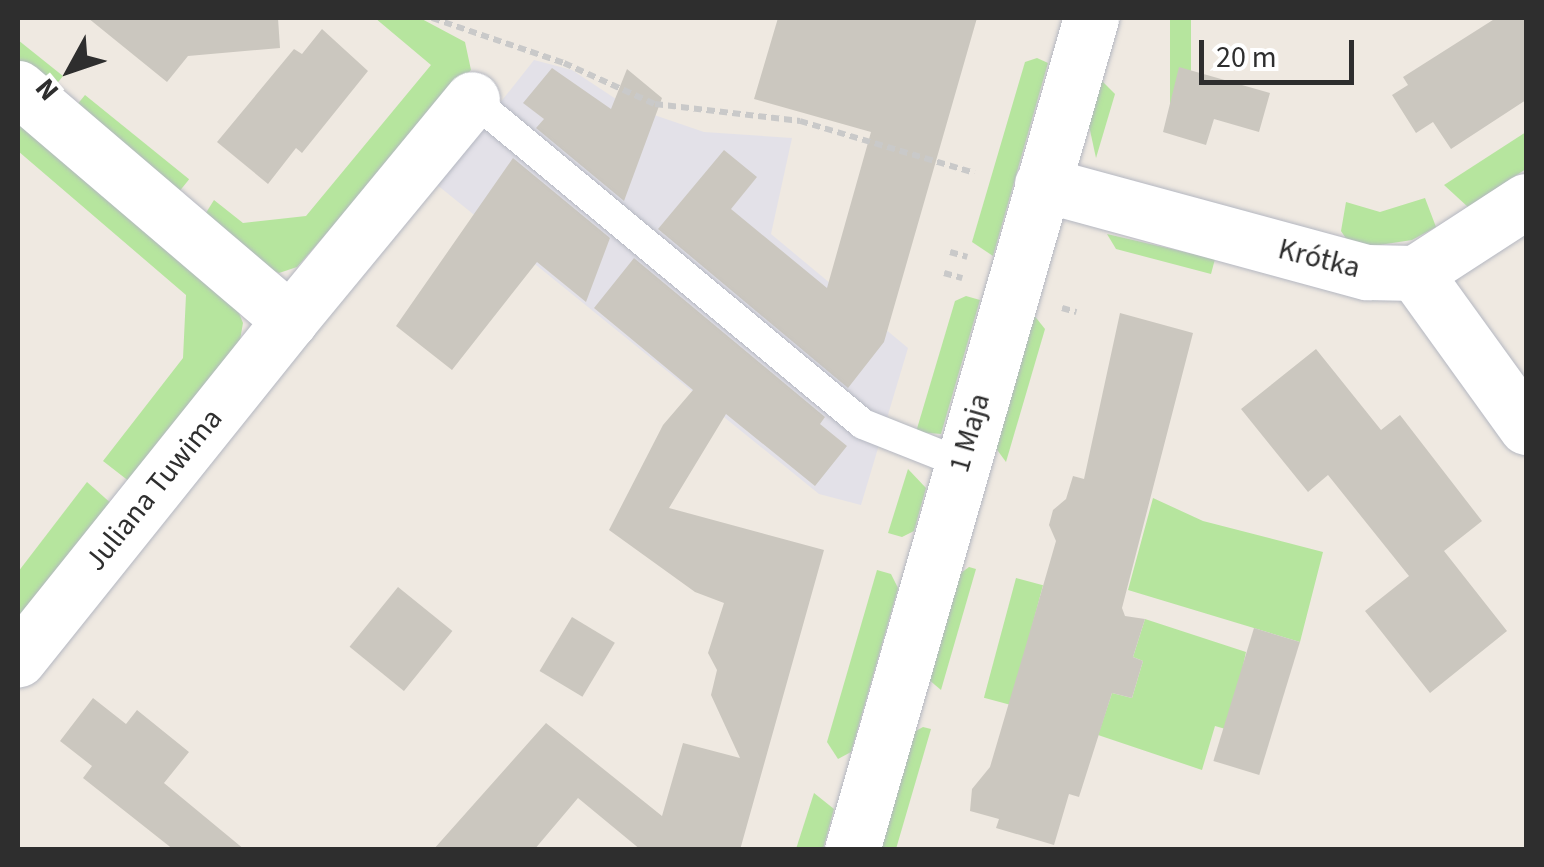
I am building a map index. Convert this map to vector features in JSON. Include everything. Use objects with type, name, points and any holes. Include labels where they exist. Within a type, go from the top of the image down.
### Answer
[{"type":"street","name":"1 Maja","points":[[852,850],[1091,18]]},
{"type":"street","points":[[18,88],[290,320]]},
{"type":"street","name":"Juliana Tuwima","points":[[18,660],[472,98]]},
{"type":"street","name":"Krótka","points":[[1042,184],[1367,272],[1415,273]]},
{"type":"street","points":[[1526,201],[1415,273],[1526,426]]},
{"type":"lane","points":[[472,98],[863,424],[961,463]]},
{"type":"path","points":[[432,18],[564,62],[655,104],[800,121],[974,173]]},
{"type":"shaded area","points":[[534,60],[572,70],[625,105],[704,132],[792,138],[771,234],[908,348],[861,505],[819,494],[436,184]]},
{"type":"green space","points":[[375,18],[420,18],[465,42],[471,70],[297,267],[279,273],[259,265],[204,216],[214,200],[243,223],[306,216],[431,65]]},
{"type":"green space","points":[[1170,18],[1191,18],[1191,133],[1170,133]]},
{"type":"green space","points":[[18,40],[63,76],[51,91],[18,63]]},
{"type":"green space","points":[[1037,58],[1048,63],[993,256],[972,242],[1025,62]]},
{"type":"green space","points":[[1100,79],[1115,94],[1096,158],[1088,121]]},
{"type":"green space","points":[[85,95],[189,179],[178,193],[74,109]]},
{"type":"green space","points":[[18,120],[235,303],[243,323],[240,340],[130,482],[103,461],[183,358],[186,295],[18,151]]},
{"type":"green space","points":[[1526,132],[1526,169],[1468,207],[1444,185]]},
{"type":"green space","points":[[1425,198],[1436,227],[1412,240],[1373,246],[1347,240],[1341,231],[1346,202],[1380,212]]},
{"type":"green space","points":[[1107,234],[1215,259],[1211,274],[1116,249]]},
{"type":"green space","points":[[966,296],[980,300],[941,434],[916,432],[955,301]]},
{"type":"green space","points":[[1033,314],[1045,329],[1006,462],[995,447]]},
{"type":"green space","points":[[908,469],[926,488],[914,531],[902,537],[888,533]]},
{"type":"green space","points":[[87,482],[113,505],[18,627],[18,572]]},
{"type":"green space","points":[[1153,498],[1203,521],[1323,552],[1300,642],[1128,590]]},
{"type":"green space","points":[[969,567],[976,569],[941,690],[928,679],[957,576]]},
{"type":"green space","points":[[877,570],[891,574],[898,588],[851,752],[838,759],[827,742]]},
{"type":"green space","points":[[1016,578],[1043,585],[1011,705],[984,698]]},
{"type":"green space","points":[[1145,619],[1246,652],[1229,730],[1215,726],[1202,770],[1098,735],[1112,693],[1132,698],[1143,661],[1133,657]]},
{"type":"green space","points":[[923,727],[931,729],[896,849],[879,850],[912,733]]},
{"type":"green space","points":[[814,793],[834,809],[823,849],[796,849]]},
{"type":"building","points":[[88,18],[278,18],[280,48],[188,56],[167,82]]},
{"type":"building","points":[[778,18],[977,18],[884,342],[848,388],[658,229],[724,150],[757,177],[731,209],[827,288],[871,132],[754,99]]},
{"type":"building","points":[[1496,18],[1526,18],[1526,100],[1451,149],[1433,122],[1416,133],[1392,95],[1408,85],[1403,77]]},
{"type":"building","points":[[322,29],[368,71],[302,153],[296,148],[268,184],[217,142],[294,49],[302,54]]},
{"type":"building","points":[[1179,67],[1270,93],[1259,132],[1214,119],[1206,145],[1163,132]]},
{"type":"building","points":[[552,68],[611,109],[627,69],[662,98],[624,201],[536,128],[544,119],[523,103]]},
{"type":"building","points":[[513,158],[610,238],[586,302],[537,262],[452,370],[396,326]]},
{"type":"building","points":[[634,258],[825,417],[820,424],[847,446],[815,486],[726,414],[669,508],[824,550],[740,850],[641,850],[578,798],[534,850],[433,850],[546,723],[662,816],[683,743],[740,758],[711,695],[717,670],[708,653],[724,603],[695,592],[609,530],[663,425],[693,390],[594,308]]},
{"type":"building","points":[[1120,313],[1193,333],[1122,608],[1125,616],[1145,619],[1133,657],[1143,661],[1132,698],[1112,693],[1079,797],[1069,794],[1054,845],[996,828],[999,819],[970,811],[972,789],[990,767],[1026,645],[1056,541],[1049,525],[1053,510],[1066,499],[1073,476],[1084,479]]},
{"type":"building","points":[[1316,349],[1381,430],[1400,415],[1482,521],[1444,551],[1507,631],[1430,693],[1365,611],[1409,576],[1328,475],[1308,492],[1241,409]]},
{"type":"building","points":[[398,587],[452,631],[404,691],[350,647]]},
{"type":"building","points":[[572,617],[615,643],[582,697],[540,671]]},
{"type":"building","points":[[1254,628],[1300,642],[1259,775],[1213,761]]},
{"type":"building","points":[[93,698],[126,724],[137,710],[189,752],[164,783],[245,850],[174,850],[83,778],[92,766],[60,741]]}]
